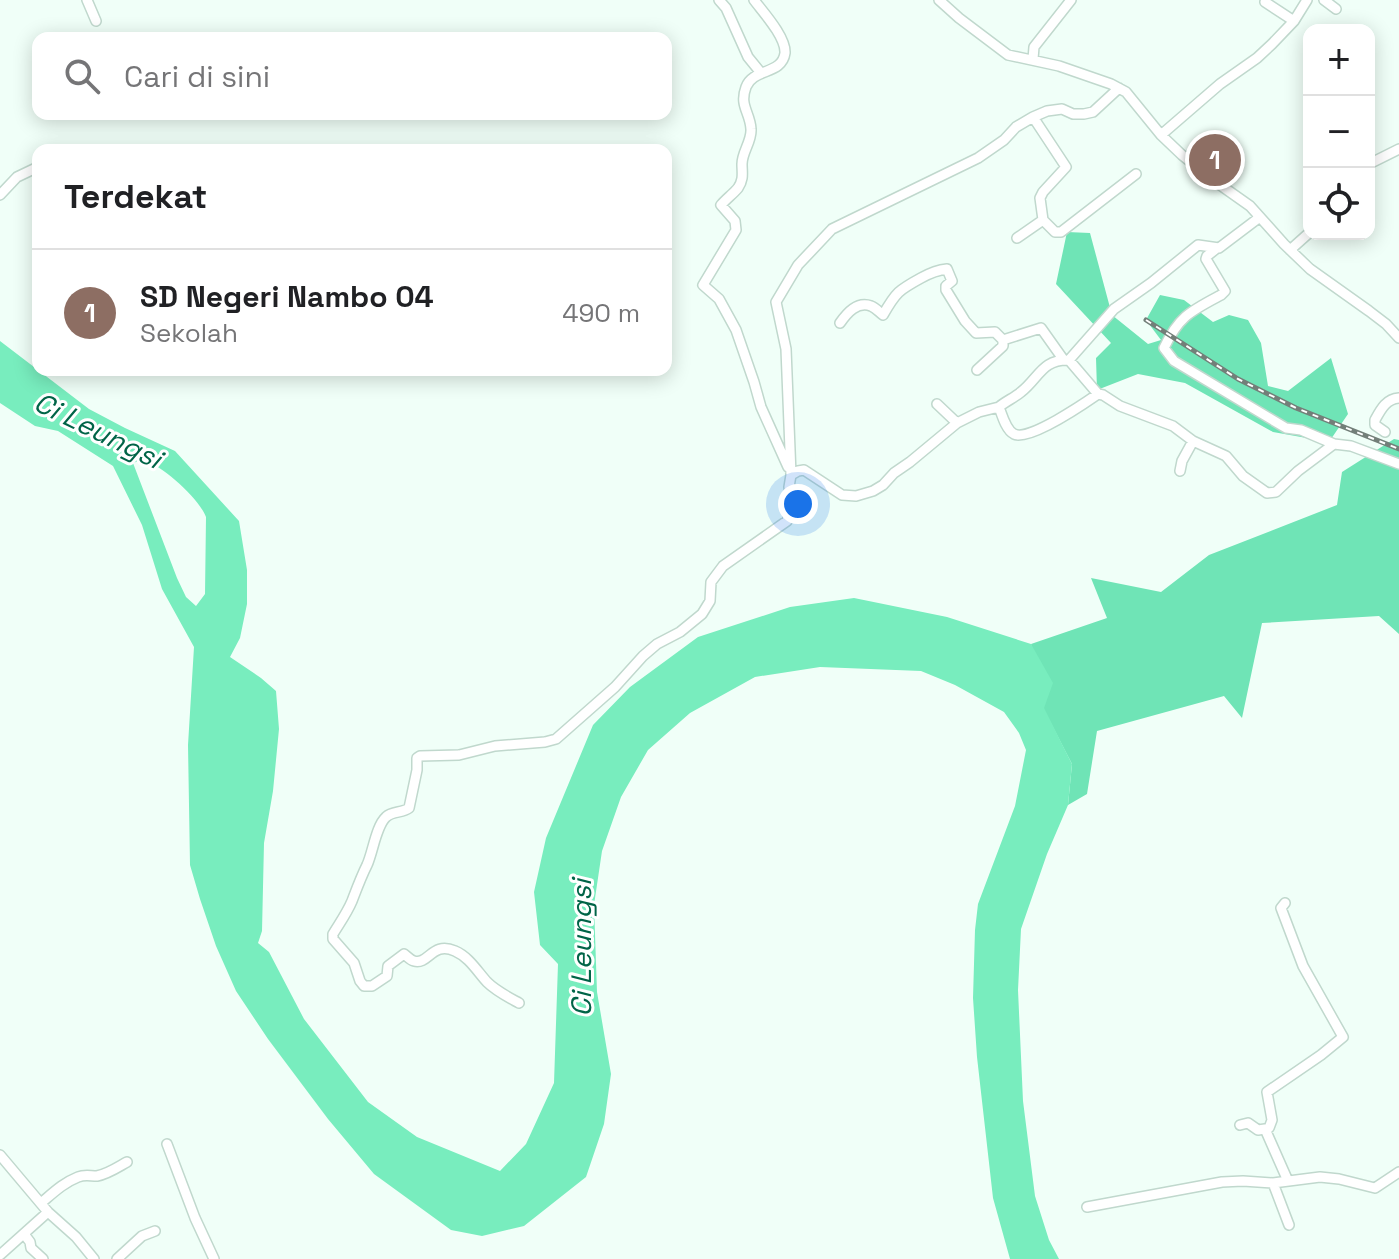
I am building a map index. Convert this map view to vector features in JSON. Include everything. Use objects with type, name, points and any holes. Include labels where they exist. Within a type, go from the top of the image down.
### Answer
[{"type":"street","points":[[87,0],[96,21]]},
{"type":"street","points":[[719,0],[726,8],[748,57],[761,73]]},
{"type":"street","points":[[754,0],[785,47],[784,55],[779,65],[751,79],[746,85],[743,107],[752,127],[742,161],[743,176],[739,186],[722,203],[735,221],[736,230],[703,285],[719,299],[736,330],[761,407],[791,475]]},
{"type":"street","points":[[939,0],[1008,55],[1070,69],[1126,92],[1161,135],[1200,170],[1238,196],[1310,269],[1386,324],[1399,338]]},
{"type":"street","points":[[1033,59],[1034,47],[1071,0]]},
{"type":"street","points":[[1324,0],[1336,9]]},
{"type":"street","points":[[1161,135],[1233,74],[1257,58],[1294,21],[1303,1]]},
{"type":"street","points":[[1265,2],[1294,21]]},
{"type":"street","points":[[519,1003],[488,982],[463,956],[452,949],[443,948],[436,949],[424,960],[412,961],[404,954],[388,966],[387,976],[372,986],[364,986],[354,963],[333,939],[367,864],[381,824],[386,816],[409,808],[417,758],[426,754],[459,755],[495,746],[556,739],[615,687],[657,644],[680,632],[702,614],[710,601],[711,582],[723,566],[787,521],[791,509],[791,475],[786,349],[776,302],[798,265],[832,229],[978,158],[1033,117],[1062,109],[1073,114],[1093,112],[1119,88]]},
{"type":"street","points":[[1033,117],[1066,164],[1040,198],[1043,220],[1055,232],[1061,232],[1136,174]]},
{"type":"street","points":[[1375,161],[1399,149]]},
{"type":"street","points":[[0,195],[17,177],[32,170]]},
{"type":"street","points":[[1260,217],[1207,256],[1224,288],[1223,293],[1185,315],[1164,348],[1174,361],[1286,428],[1301,430],[1334,444],[1351,446],[1399,464]]},
{"type":"street","points":[[1017,238],[1043,220]]},
{"type":"street","points":[[1290,250],[1303,238]]},
{"type":"street","points":[[791,475],[804,470],[842,495],[856,496],[873,491],[957,423],[979,412],[999,407],[1021,392],[1044,366],[1066,359],[1114,309],[1198,245],[1217,248]]},
{"type":"street","points":[[840,323],[848,311],[856,307],[872,307],[883,315],[901,288],[925,275],[947,269],[952,281],[946,290],[972,330],[979,334],[995,332],[1003,340],[1003,346],[977,370]]},
{"type":"street","points":[[1003,340],[1041,328],[1098,394],[1120,406],[1173,426],[1193,441],[1226,456],[1243,476],[1263,492],[1276,492],[1334,444]]},
{"type":"street","points":[[999,407],[1009,429],[1020,436],[1051,424],[1098,394]]},
{"type":"street","points":[[1385,432],[1375,425],[1375,420],[1386,403],[1399,398]]},
{"type":"street","points":[[937,404],[957,423]]},
{"type":"street","points":[[1180,471],[1193,441]]},
{"type":"street","points":[[1240,1125],[1248,1123],[1258,1130],[1269,1128],[1272,1120],[1266,1094],[1269,1089],[1343,1039],[1303,966],[1281,908],[1285,903]]},
{"type":"street","points":[[1265,1129],[1288,1181]]},
{"type":"street","points":[[167,1144],[214,1259]]},
{"type":"street","points":[[0,1155],[94,1259]]},
{"type":"street","points":[[0,1255],[24,1234],[62,1185],[86,1175],[98,1176],[127,1162]]},
{"type":"street","points":[[1087,1207],[1222,1182],[1273,1183],[1327,1177],[1375,1188],[1399,1172]]},
{"type":"street","points":[[1273,1183],[1289,1225]]},
{"type":"street","points":[[117,1259],[142,1236],[155,1231]]},
{"type":"street","points":[[24,1234],[31,1248],[43,1259]]},
{"type":"shaded area","points":[[1067,232],[1090,233],[1112,315],[1148,344],[1161,340],[1146,320],[1160,295],[1184,300],[1213,322],[1229,315],[1248,320],[1261,343],[1268,386],[1288,391],[1331,358],[1348,414],[1329,442],[1273,432],[1185,383],[1138,374],[1097,390],[1096,358],[1111,343],[1056,284]]},
{"type":"shaded area","points":[[1394,439],[1399,440],[1399,634],[1379,616],[1262,623],[1242,718],[1224,696],[1097,731],[1087,794],[1068,805],[1072,764],[1043,708],[1031,644],[1107,618],[1091,578],[1161,592],[1209,555],[1337,505],[1342,472]]},
{"type":"water","name":"Ci Leungsi","points":[[0,341],[32,365],[32,376],[46,376],[89,409],[175,451],[239,521],[247,570],[247,604],[240,638],[230,657],[276,691],[279,729],[264,843],[262,931],[258,943],[269,952],[304,1019],[368,1102],[417,1137],[500,1171],[526,1144],[554,1083],[558,964],[540,945],[534,892],[546,838],[593,725],[630,687],[698,637],[790,607],[854,598],[947,617],[1031,644],[1053,683],[1044,708],[1072,764],[1068,805],[1021,929],[1018,990],[1023,1101],[1035,1196],[1049,1240],[1059,1259],[1010,1259],[993,1198],[977,1057],[973,998],[978,904],[1015,806],[1026,750],[1019,733],[1004,712],[955,685],[921,671],[820,667],[755,677],[690,713],[648,750],[621,797],[602,851],[594,905],[597,992],[611,1074],[604,1124],[586,1177],[524,1226],[482,1236],[451,1230],[374,1174],[328,1119],[236,991],[216,946],[190,865],[188,745],[194,647],[162,589],[142,525],[113,466],[58,431],[35,426],[0,403]],"holes":[[[144,459],[188,492],[206,517],[205,594],[196,606],[186,597],[177,578],[133,463]]]},
{"type":"railway","points":[[1146,320],[1238,379],[1296,408],[1399,449]]},
{"type":"place","name":"SD Negeri Nambo 04","points":[[1215,160]]}]
